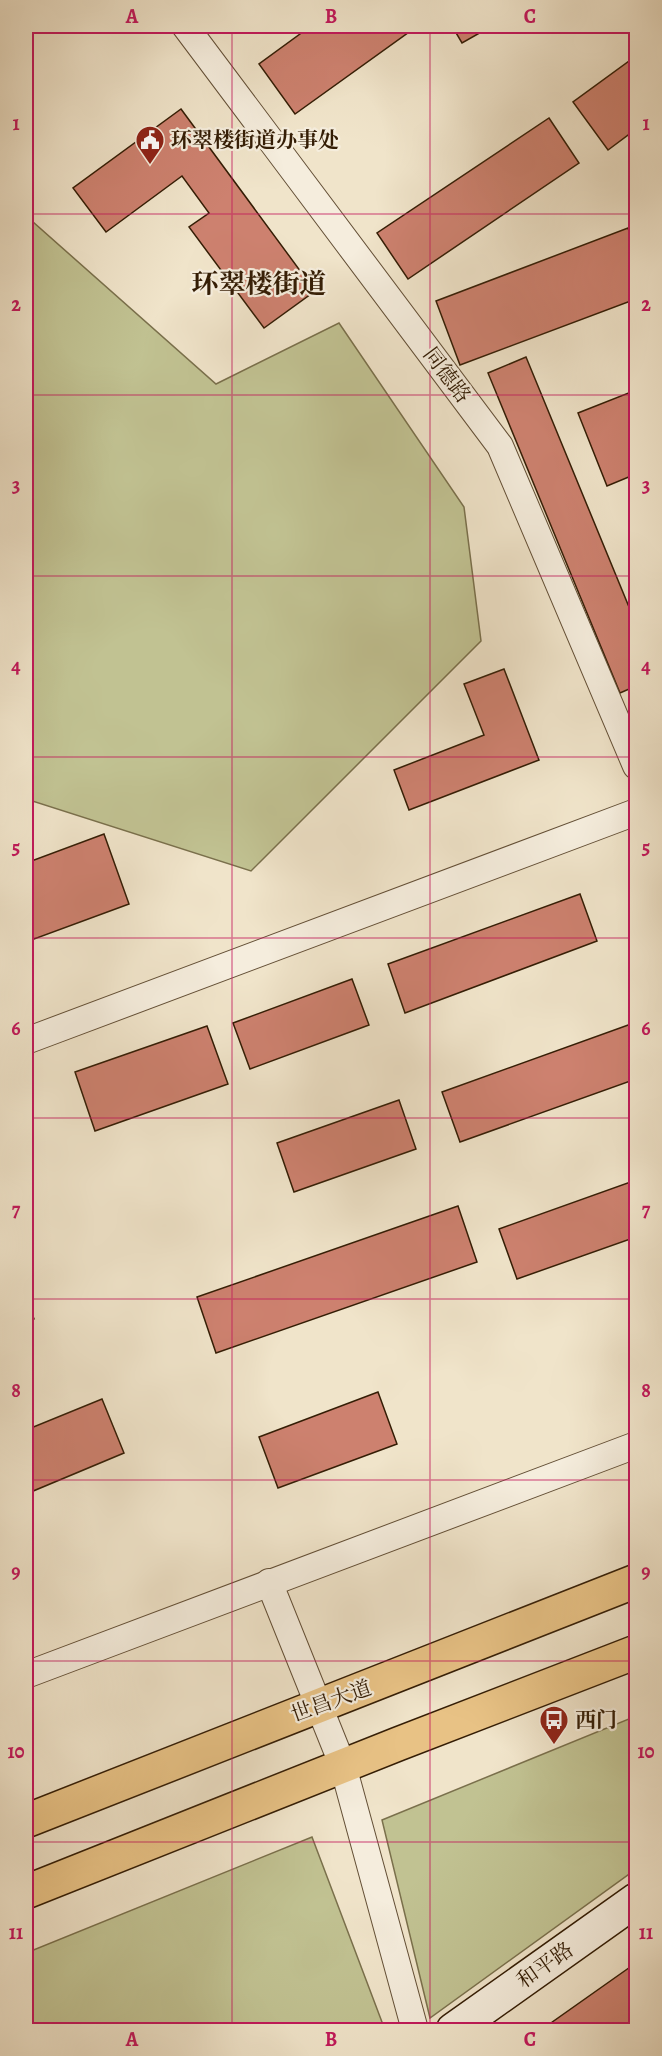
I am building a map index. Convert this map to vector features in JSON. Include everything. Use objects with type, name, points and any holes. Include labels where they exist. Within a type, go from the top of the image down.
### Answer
[{"type":"main road","name":"世昌大道","points":[[26,1821],[636,1581]]},
{"type":"main road","points":[[26,1892],[398,1743],[636,1652]]},
{"type":"street","name":"同德路","points":[[185,26],[500,446],[636,766]]},
{"type":"street","points":[[26,1041],[636,812]]},
{"type":"street","points":[[26,1676],[269,1582],[636,1445]]},
{"type":"street","points":[[269,1582],[343,1766],[415,2031]]},
{"type":"street","name":"和平路","points":[[453,2031],[636,1900]]},
{"type":"green space","points":[[26,221],[33,222],[216,384],[339,323],[464,507],[481,641],[251,871],[26,799]]},
{"type":"green space","points":[[636,1716],[636,1869],[430,2018],[382,1820]]},
{"type":"green space","points":[[312,1837],[385,2030],[26,2030],[26,1953]]},
{"type":"building","points":[[311,26],[404,26],[409,32],[295,114],[259,64]]},
{"type":"building","points":[[452,26],[492,26],[462,43]]},
{"type":"building","points":[[636,56],[636,129],[608,150],[573,102]]},
{"type":"building","points":[[181,109],[315,291],[264,328],[189,227],[209,213],[182,176],[106,232],[73,188]]},
{"type":"building","points":[[549,118],[579,163],[408,279],[377,233]]},
{"type":"building","points":[[628,228],[636,251],[636,299],[460,365],[436,301]]},
{"type":"building","points":[[526,357],[636,624],[636,686],[620,693],[488,373]]},
{"type":"building","points":[[636,390],[636,474],[607,486],[578,413]]},
{"type":"building","points":[[504,669],[539,760],[409,810],[394,770],[484,735],[464,684]]},
{"type":"building","points":[[104,834],[129,904],[26,942],[26,863]]},
{"type":"building","points":[[580,894],[597,941],[405,1013],[388,964]]},
{"type":"building","points":[[352,979],[369,1025],[250,1069],[233,1023]]},
{"type":"building","points":[[631,1024],[636,1040],[636,1079],[460,1142],[442,1092]]},
{"type":"building","points":[[207,1026],[228,1084],[95,1131],[75,1072]]},
{"type":"building","points":[[399,1100],[416,1149],[294,1192],[277,1143]]},
{"type":"building","points":[[636,1180],[636,1237],[517,1279],[499,1229]]},
{"type":"building","points":[[458,1206],[477,1262],[216,1353],[197,1297]]},
{"type":"building","points":[[26,1299],[34,1319],[26,1323]]},
{"type":"building","points":[[378,1392],[397,1444],[278,1488],[259,1437]]},
{"type":"building","points":[[102,1399],[124,1453],[26,1494],[26,1430]]},
{"type":"building","points":[[633,1965],[636,1970],[636,2030],[541,2030]]},
{"type":"place","name":"环翠楼街道办事处","points":[[150,166]]},
{"type":"place","name":"西门","points":[[554,1746]]},
{"type":"district","name":"环翠楼街道","points":[[259,284]]}]
